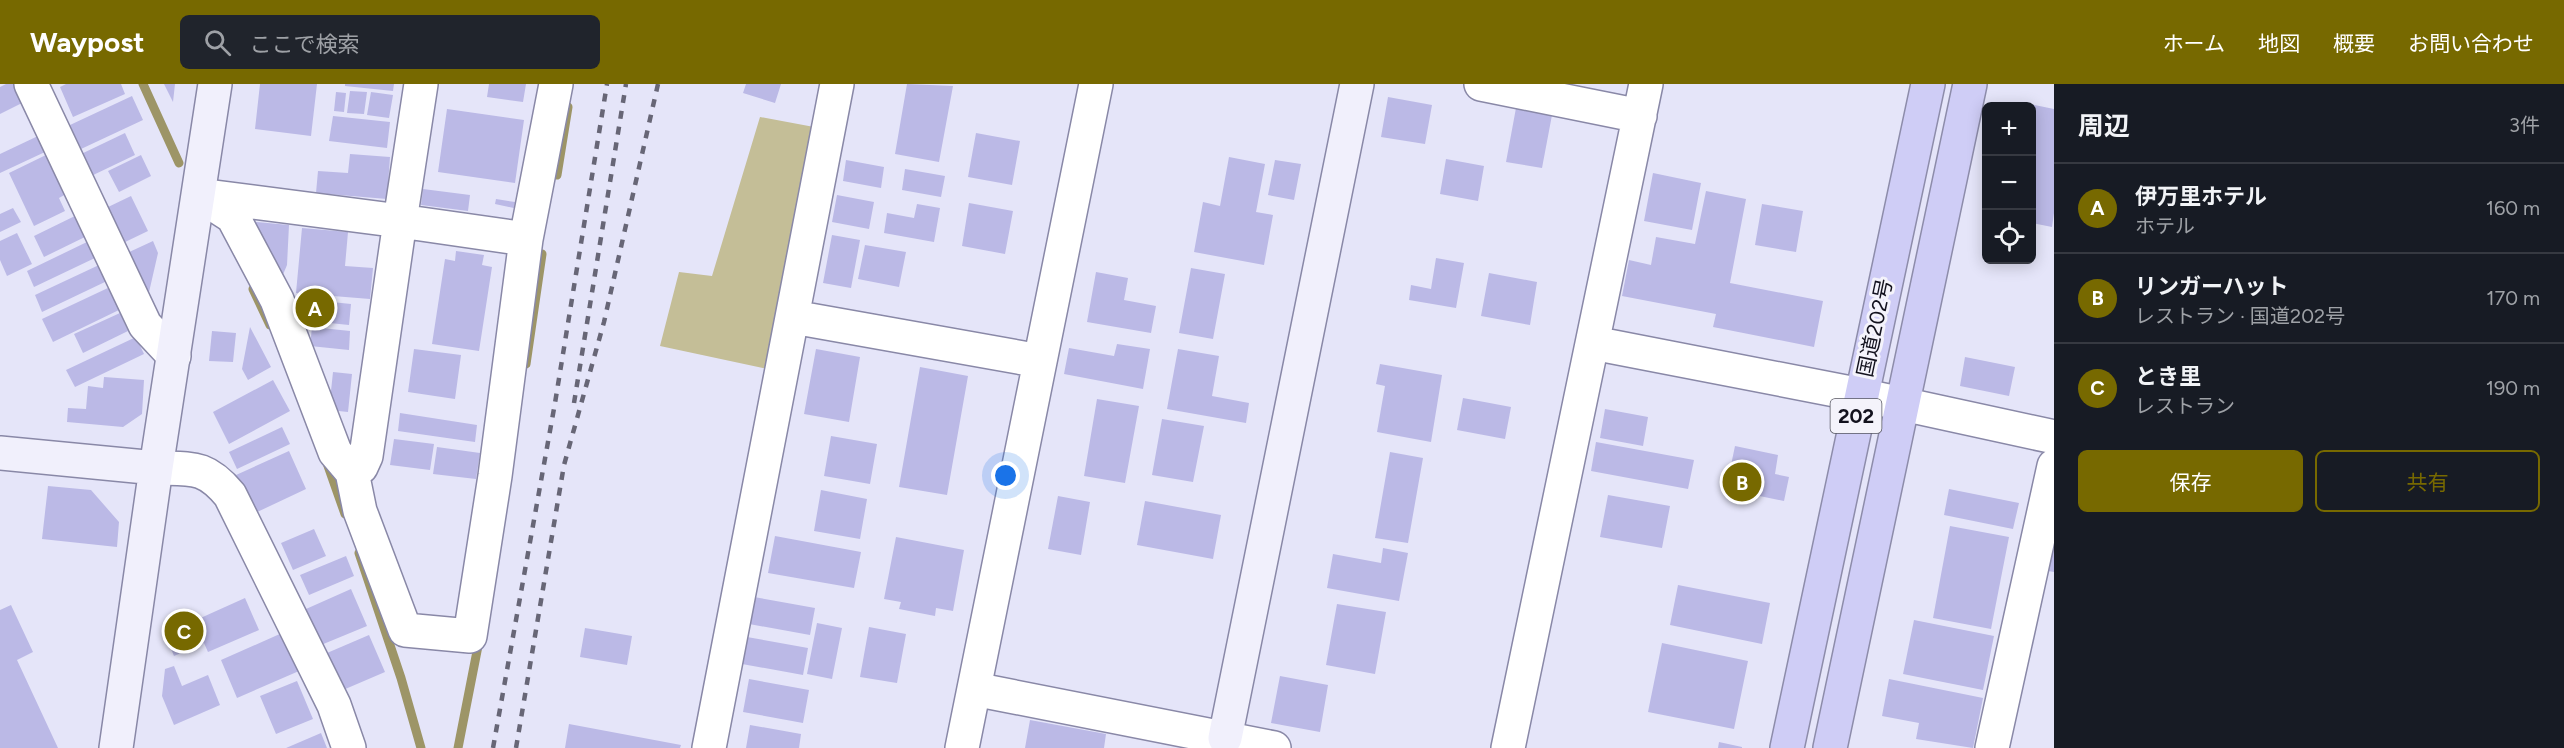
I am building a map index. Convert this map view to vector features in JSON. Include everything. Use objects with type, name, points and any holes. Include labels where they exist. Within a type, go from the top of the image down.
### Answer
[{"type":"highway","name":"国道202号","points":[[1787,748],[1928,84]]},
{"type":"highway","name":"国道202号","points":[[1830,748],[1970,84]]},
{"type":"street","points":[[30,84],[145,324],[174,356]]},
{"type":"street","points":[[116,748],[215,84]]},
{"type":"street","points":[[352,472],[361,467],[366,456],[421,84]]},
{"type":"street","points":[[199,195],[234,218],[277,300],[335,452],[352,472],[360,511],[405,630],[470,636],[495,476],[526,239],[556,84]]},
{"type":"street","points":[[709,748],[837,84]]},
{"type":"street","points":[[1224,743],[1357,84]]},
{"type":"street","points":[[1481,84],[1640,116]]},
{"type":"street","points":[[1508,748],[1646,84]]},
{"type":"street","points":[[962,748],[1040,361],[1088,85]]},
{"type":"street","points":[[199,195],[526,239]]},
{"type":"street","points":[[793,317],[1040,361]]},
{"type":"street","points":[[1593,344],[1861,395],[2054,437]]},
{"type":"street","points":[[0,453],[156,468],[196,469],[218,480],[230,495],[334,705],[350,748]]},
{"type":"street","points":[[1992,748],[2054,466]]},
{"type":"street","points":[[974,689],[1224,743],[1274,748]]},
{"type":"shaded area","points":[[760,117],[814,127],[768,369],[660,346],[679,272],[712,276]]},
{"type":"building","points":[[13,84],[22,103],[0,114],[0,87]]},
{"type":"building","points":[[66,84],[121,84],[125,94],[73,117],[60,87]]},
{"type":"building","points":[[164,84],[175,84],[173,102]]},
{"type":"building","points":[[260,84],[317,84],[311,136],[255,129]]},
{"type":"building","points":[[345,84],[394,84],[393,91],[345,86]]},
{"type":"building","points":[[489,84],[526,84],[523,102],[487,97]]},
{"type":"building","points":[[746,84],[781,84],[775,103],[743,93]]},
{"type":"building","points":[[907,84],[953,86],[939,162],[895,154]]},
{"type":"building","points":[[350,91],[367,92],[364,114],[347,113]]},
{"type":"building","points":[[336,92],[346,93],[344,112],[334,111]]},
{"type":"building","points":[[371,92],[393,95],[389,118],[367,115]]},
{"type":"building","points":[[132,96],[143,120],[81,149],[70,125]]},
{"type":"building","points":[[1388,97],[1432,105],[1425,144],[1381,137]]},
{"type":"building","points":[[2036,105],[2054,109],[2052,227],[2036,224]]},
{"type":"building","points":[[1516,108],[1552,115],[1542,168],[1506,162]]},
{"type":"building","points":[[447,109],[524,120],[515,183],[438,172]]},
{"type":"building","points":[[333,116],[390,122],[387,148],[329,141]]},
{"type":"building","points":[[125,133],[135,155],[87,178],[77,156]]},
{"type":"building","points":[[976,133],[1020,141],[1012,185],[968,177]]},
{"type":"building","points":[[38,136],[45,152],[0,173],[0,154]]},
{"type":"building","points":[[48,154],[66,194],[59,198],[65,211],[34,226],[9,173]]},
{"type":"building","points":[[350,154],[390,157],[387,199],[316,193],[318,171],[348,173]]},
{"type":"building","points":[[141,155],[151,176],[119,192],[108,171]]},
{"type":"building","points":[[1229,157],[1265,164],[1256,212],[1273,215],[1264,265],[1194,252],[1203,202],[1220,206]]},
{"type":"building","points":[[1446,159],[1484,166],[1478,201],[1440,194]]},
{"type":"building","points":[[846,160],[884,167],[881,188],[843,181]]},
{"type":"building","points":[[1275,160],[1301,164],[1294,200],[1268,195]]},
{"type":"building","points":[[905,169],[945,176],[941,197],[902,190]]},
{"type":"building","points":[[1653,173],[1701,183],[1692,230],[1644,221]]},
{"type":"building","points":[[423,189],[470,195],[468,211],[421,205]]},
{"type":"building","points":[[1706,191],[1746,199],[1730,283],[1823,301],[1814,347],[1713,327],[1716,314],[1622,296],[1629,260],[1651,265],[1656,237],[1695,244]]},
{"type":"building","points":[[837,195],[874,202],[869,229],[832,222]]},
{"type":"building","points":[[131,196],[148,231],[123,243],[106,208]]},
{"type":"building","points":[[496,199],[515,202],[514,208],[495,204]]},
{"type":"building","points":[[969,203],[1013,211],[1005,254],[962,246]]},
{"type":"building","points":[[917,204],[940,208],[934,242],[884,233],[887,213],[914,218]]},
{"type":"building","points":[[1762,204],[1803,211],[1796,252],[1755,245]]},
{"type":"building","points":[[13,208],[21,222],[0,232],[0,214]]},
{"type":"building","points":[[79,214],[89,235],[44,257],[34,236]]},
{"type":"building","points":[[247,221],[289,225],[287,265],[282,277]]},
{"type":"building","points":[[302,228],[348,232],[345,266],[373,268],[370,299],[296,293]]},
{"type":"building","points":[[17,233],[32,264],[7,276],[0,260],[0,241]]},
{"type":"building","points":[[832,235],[860,240],[851,288],[823,283]]},
{"type":"building","points":[[89,241],[97,257],[34,287],[27,271]]},
{"type":"building","points":[[153,241],[158,253],[147,301],[125,254]]},
{"type":"building","points":[[865,245],[906,252],[899,287],[858,279]]},
{"type":"building","points":[[456,251],[484,255],[482,265],[492,267],[479,351],[432,344],[445,259],[455,261]]},
{"type":"building","points":[[1436,258],[1464,263],[1456,308],[1409,300],[1411,285],[1431,289]]},
{"type":"building","points":[[99,265],[107,281],[42,312],[35,295]]},
{"type":"building","points":[[1191,268],[1225,274],[1213,339],[1179,333]]},
{"type":"building","points":[[1096,272],[1128,278],[1124,300],[1156,306],[1151,333],[1087,322]]},
{"type":"building","points":[[1489,273],[1537,282],[1530,325],[1481,316]]},
{"type":"building","points":[[110,287],[121,309],[53,342],[42,319]]},
{"type":"building","points":[[312,300],[351,304],[349,325],[310,321]]},
{"type":"building","points":[[120,313],[128,331],[83,353],[74,334]]},
{"type":"building","points":[[250,327],[271,367],[248,380],[242,369]]},
{"type":"building","points":[[312,327],[350,331],[349,350],[310,346]]},
{"type":"building","points":[[212,331],[236,333],[233,362],[209,361]]},
{"type":"building","points":[[136,337],[144,354],[75,387],[66,370]]},
{"type":"building","points":[[1117,344],[1150,349],[1143,389],[1064,374],[1069,348],[1114,356]]},
{"type":"building","points":[[414,349],[461,355],[455,399],[408,392]]},
{"type":"building","points":[[816,349],[860,357],[849,422],[804,414]]},
{"type":"building","points":[[1178,349],[1219,356],[1212,396],[1249,403],[1246,423],[1167,409]]},
{"type":"building","points":[[1965,357],[2015,367],[2009,396],[1960,386]]},
{"type":"building","points":[[1380,364],[1442,375],[1431,442],[1377,432],[1385,386],[1376,384]]},
{"type":"building","points":[[920,367],[968,376],[947,495],[899,487]]},
{"type":"building","points":[[333,372],[352,374],[348,412],[329,410]]},
{"type":"building","points":[[104,377],[144,380],[142,414],[123,427],[67,422],[68,408],[86,409],[88,386],[103,388]]},
{"type":"building","points":[[273,380],[290,411],[229,444],[213,412]]},
{"type":"building","points":[[1463,398],[1511,407],[1505,439],[1457,430]]},
{"type":"building","points":[[1097,399],[1139,406],[1125,483],[1084,476]]},
{"type":"building","points":[[1605,409],[1648,417],[1643,446],[1600,438]]},
{"type":"building","points":[[400,413],[477,425],[475,442],[398,431]]},
{"type":"building","points":[[1162,419],[1204,426],[1193,482],[1152,475]]},
{"type":"building","points":[[282,427],[290,444],[237,469],[229,452]]},
{"type":"building","points":[[831,436],[877,444],[870,484],[824,476]]},
{"type":"building","points":[[394,439],[434,444],[430,470],[390,465]]},
{"type":"building","points":[[1596,442],[1694,460],[1688,489],[1591,471]]},
{"type":"building","points":[[1735,446],[1778,455],[1775,474],[1789,477],[1784,501],[1726,489]]},
{"type":"building","points":[[437,447],[480,453],[476,479],[433,474]]},
{"type":"building","points":[[289,451],[306,489],[253,514],[236,475]]},
{"type":"building","points":[[1390,452],[1423,458],[1408,543],[1375,538]]},
{"type":"building","points":[[48,486],[91,490],[119,522],[117,547],[42,539]]},
{"type":"building","points":[[1949,489],[2019,503],[2013,529],[1944,515]]},
{"type":"building","points":[[821,490],[867,499],[860,539],[814,531]]},
{"type":"building","points":[[1608,495],[1670,506],[1662,548],[1600,537]]},
{"type":"building","points":[[1058,496],[1090,502],[1081,555],[1048,549]]},
{"type":"building","points":[[1145,501],[1221,515],[1213,559],[1137,545]]},
{"type":"building","points":[[1950,526],[2009,537],[1991,629],[1933,618]]},
{"type":"building","points":[[314,529],[326,556],[293,570],[281,543]]},
{"type":"building","points":[[775,536],[861,552],[854,588],[768,573]]},
{"type":"building","points":[[896,537],[964,550],[953,611],[936,608],[935,616],[899,609],[901,602],[884,599]]},
{"type":"building","points":[[2054,547],[2054,572],[2048,571]]},
{"type":"building","points":[[1383,548],[1408,553],[1399,601],[1327,588],[1333,554],[1381,563]]},
{"type":"building","points":[[346,556],[354,576],[309,595],[300,575]]},
{"type":"building","points":[[1678,585],[1770,603],[1762,644],[1670,625]]},
{"type":"building","points":[[351,589],[367,626],[321,645],[306,609]]},
{"type":"building","points":[[754,597],[815,608],[810,635],[749,624]]},
{"type":"building","points":[[245,598],[259,630],[208,652],[204,643],[174,656],[165,634]]},
{"type":"building","points":[[1337,604],[1386,612],[1375,674],[1326,665]]},
{"type":"building","points":[[11,605],[33,652],[17,660],[58,748],[0,748],[0,610]]},
{"type":"building","points":[[1914,620],[1994,636],[1983,690],[1903,674]]},
{"type":"building","points":[[817,623],[842,628],[832,679],[807,674]]},
{"type":"building","points":[[869,627],[906,634],[897,683],[860,677]]},
{"type":"building","points":[[585,628],[632,636],[627,665],[580,657]]},
{"type":"building","points":[[282,633],[299,671],[237,698],[221,660]]},
{"type":"building","points":[[369,635],[385,672],[343,690],[327,653]]},
{"type":"building","points":[[747,637],[808,648],[803,675],[742,664]]},
{"type":"building","points":[[1662,643],[1748,661],[1734,729],[1648,712]]},
{"type":"building","points":[[174,666],[182,686],[208,675],[220,705],[174,725],[162,696],[165,669]]},
{"type":"building","points":[[1280,676],[1328,685],[1320,732],[1271,723]]},
{"type":"building","points":[[749,679],[809,690],[803,723],[743,712]]},
{"type":"building","points":[[1889,679],[1983,698],[1973,748],[1916,739],[1919,723],[1882,716]]},
{"type":"building","points":[[297,681],[313,719],[276,734],[260,696]]},
{"type":"building","points":[[1030,720],[1106,734],[1104,748],[1025,748]]},
{"type":"building","points":[[569,724],[681,745],[680,748],[565,748]]},
{"type":"building","points":[[750,725],[801,734],[799,748],[746,748]]},
{"type":"building","points":[[321,733],[327,748],[286,748]]},
{"type":"building","points":[[1719,742],[1742,747],[1742,748],[1718,748]]},
{"type":"waterway","points":[[143,84],[179,163]]},
{"type":"waterway","points":[[557,175],[568,107]]},
{"type":"waterway","points":[[526,364],[542,254]]},
{"type":"waterway","points":[[253,289],[270,325]]},
{"type":"waterway","points":[[327,463],[345,514]]},
{"type":"waterway","points":[[359,553],[401,678],[421,748]]},
{"type":"waterway","points":[[458,748],[479,641]]},
{"type":"railway","points":[[493,748],[555,403],[607,84]]},
{"type":"railway","points":[[574,403],[626,84]]},
{"type":"railway","points":[[516,748],[564,465],[604,322],[658,84]]},
{"type":"place","name":"伊万里ホテル","points":[[315,308]]},
{"type":"place","name":"リンガーハット","points":[[1742,482]]},
{"type":"place","name":"とき里","points":[[184,631]]}]
